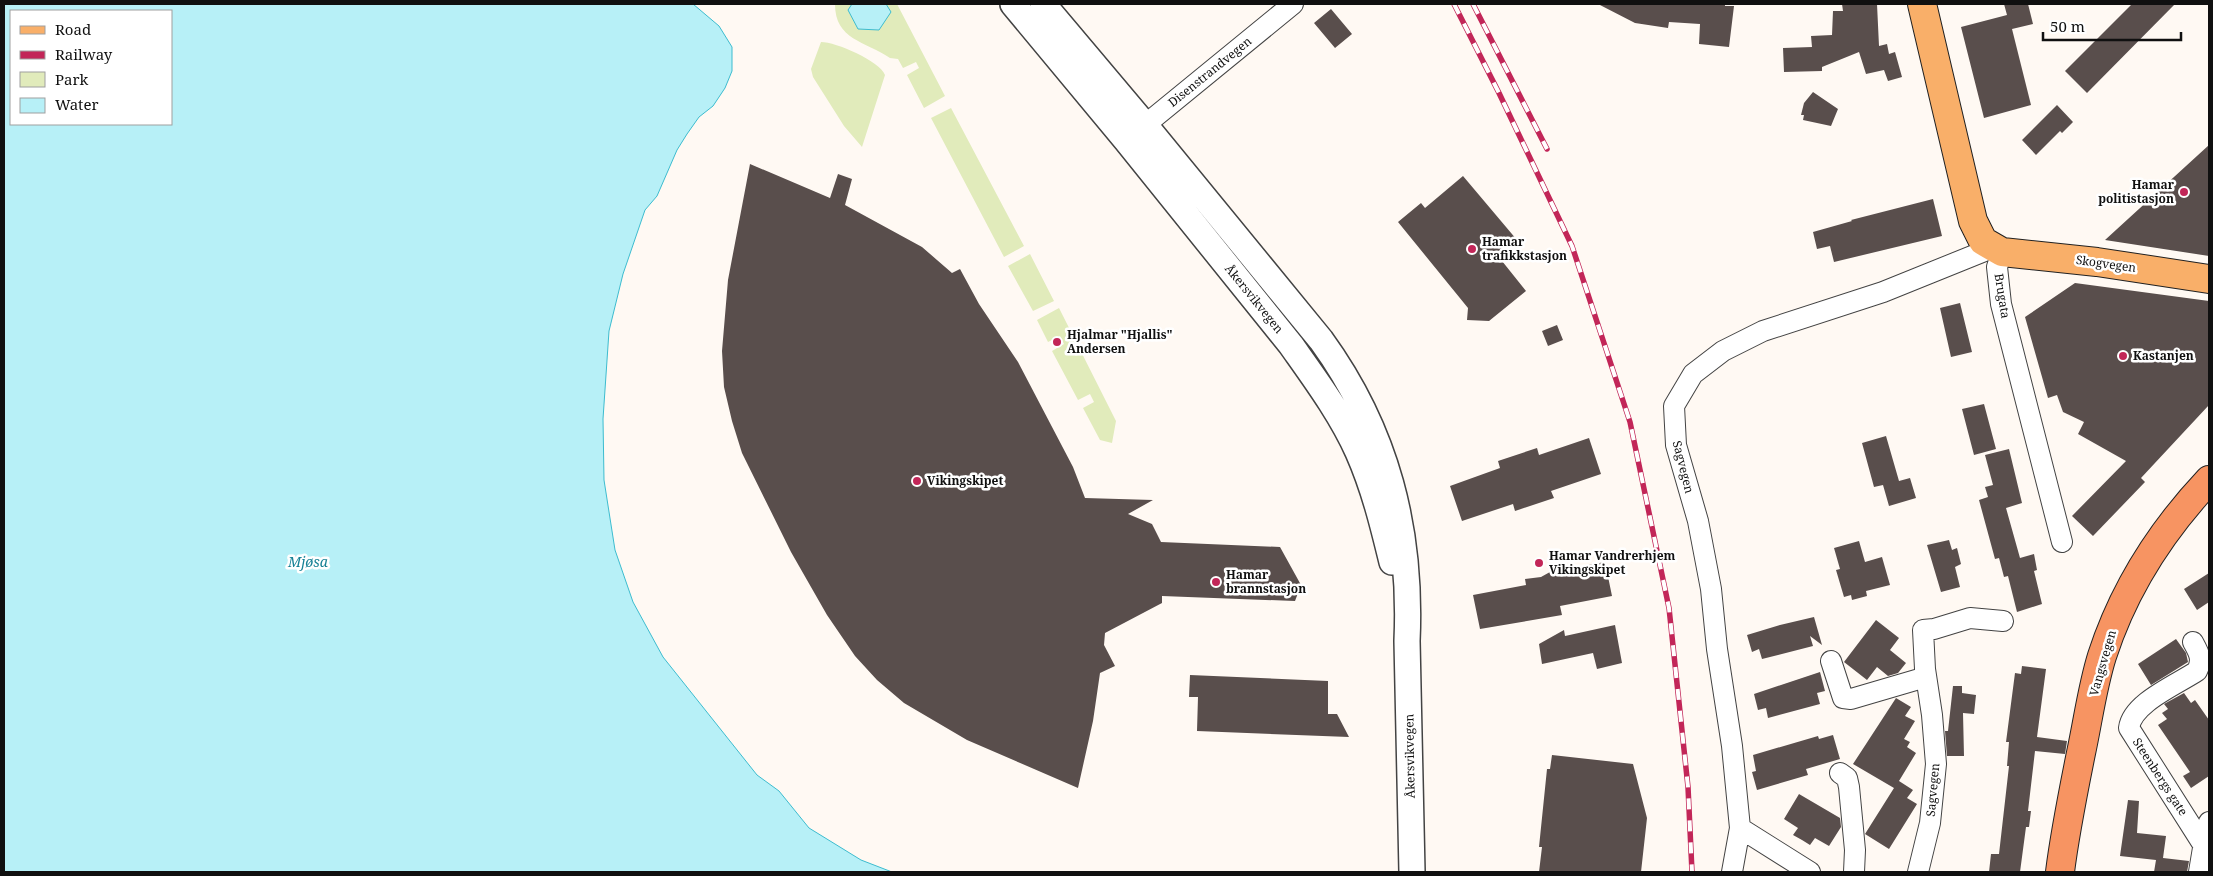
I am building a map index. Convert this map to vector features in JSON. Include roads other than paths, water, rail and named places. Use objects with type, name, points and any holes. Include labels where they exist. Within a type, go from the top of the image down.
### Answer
[{"type":"highway","name":"Vangsvegen","points":[[2060,872],[2064,838],[2093,694],[2108,639],[2129,590],[2161,535],[2209,480]]},
{"type":"main road","points":[[1922,4],[1973,222],[1983,241],[1997,250]]},
{"type":"main road","name":"Skogvegen","points":[[1997,250],[2209,279]]},
{"type":"street","name":"Åkersvikvegen","points":[[1013,4],[1136,132]]},
{"type":"street","name":"Åkersvikvegen","points":[[1043,4],[1291,345],[1330,402],[1357,450],[1383,526],[1397,583],[1407,641],[1412,872]]},
{"type":"street","name":"Disenstrandvegen","points":[[1136,132],[1293,4]]},
{"type":"street","name":"Brugata","points":[[1997,250],[2001,304],[2062,542]]},
{"type":"street","name":"Sagvegen","points":[[1732,872],[1740,828],[1732,746],[1717,649],[1711,588],[1698,520],[1676,445],[1674,406],[1693,374],[1723,351],[1763,331],[1883,292],[1997,250]]},
{"type":"street","name":"Sagvegen","points":[[1918,872],[1930,823],[1936,764],[1926,677],[1923,630],[1934,629],[1970,618],[2003,621]]},
{"type":"street","name":"Steenbergs gate","points":[[2193,642],[2200,656],[2201,663],[2196,671],[2138,709],[2130,720],[2129,728],[2206,849]]},
{"type":"street","points":[[1831,661],[1843,698],[1851,700],[1926,677]]},
{"type":"street","points":[[1840,773],[1846,778],[1849,787],[1855,850],[1854,872]]},
{"type":"street","points":[[2199,872],[2206,849],[2209,822]]},
{"type":"street","points":[[1740,828],[1810,872]]},
{"type":"water","name":"Mjøsa","points":[[4,4],[693,4],[719,26],[732,47],[732,71],[725,88],[713,106],[699,117],[687,134],[677,150],[657,196],[645,210],[623,274],[609,331],[603,419],[604,480],[615,550],[633,602],[663,657],[757,775],[779,791],[809,828],[861,860],[892,872],[4,872]]},
{"type":"water","points":[[852,4],[886,4],[891,12],[879,30],[858,29],[848,10]]},
{"type":"railway","points":[[1454,4],[1572,246],[1630,422],[1669,608],[1688,787],[1692,872]]},
{"type":"railway","points":[[1473,4],[1547,149]]},
{"type":"place","name":"Hamar politistasjon","points":[[2184,192]]},
{"type":"place","name":"Hamar trafikkstasjon","points":[[1472,249]]},
{"type":"place","name":"Hjalmar \"Hjallis\" Andersen","points":[[1057,342]]},
{"type":"place","name":"Kastanjen","points":[[2123,356]]},
{"type":"place","name":"Vikingskipet","points":[[917,481]]},
{"type":"place","name":"Hamar Vandrerhjem Vikingskipet","points":[[1539,563]]},
{"type":"place","name":"Hamar brannstasjon","points":[[1216,582]]}]
